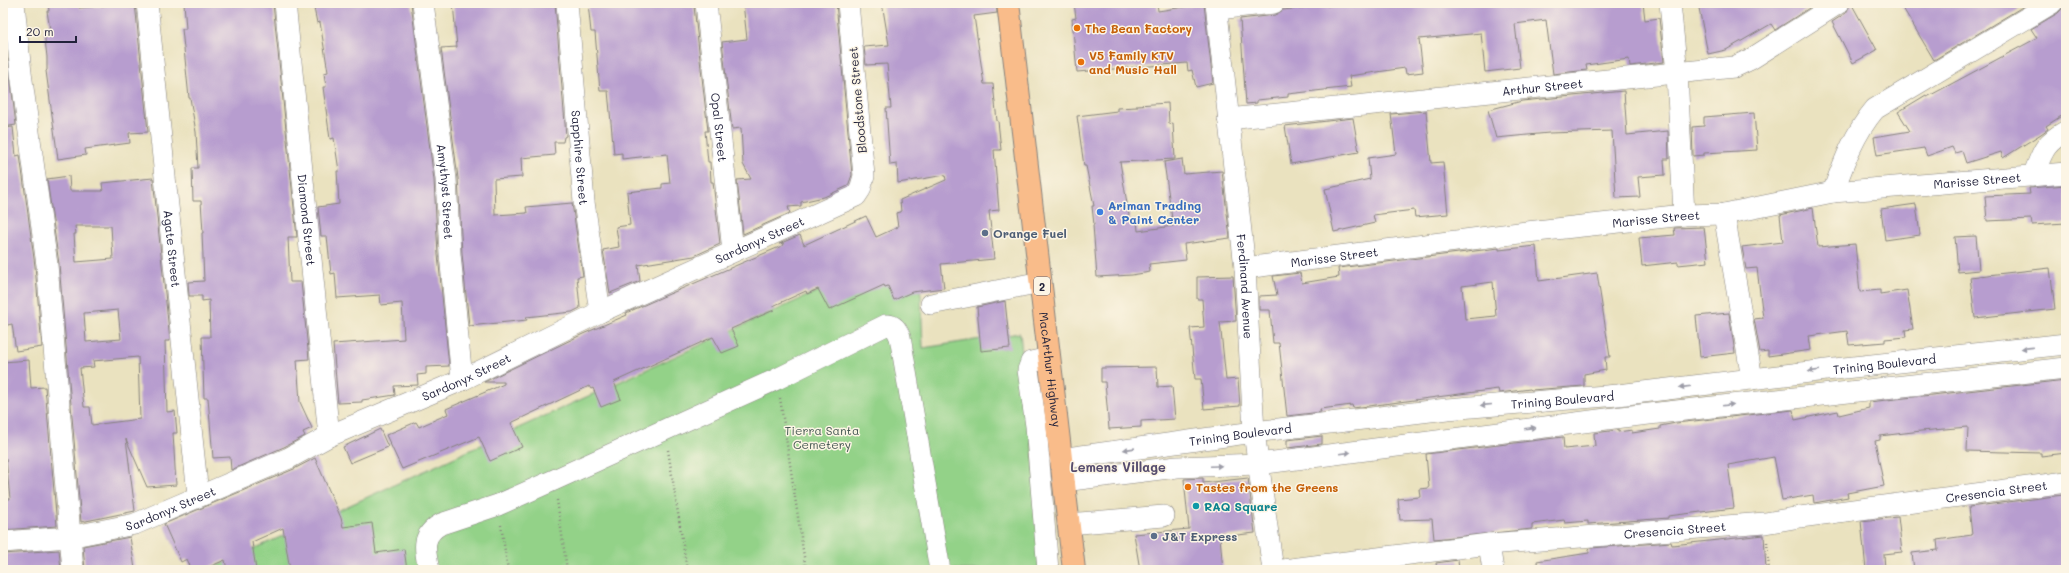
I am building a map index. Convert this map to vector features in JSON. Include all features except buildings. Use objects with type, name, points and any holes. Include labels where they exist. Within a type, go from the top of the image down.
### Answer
[{"type":"highway","name":"MacArthur Highway","points":[[1008,3],[1041,282],[1062,478],[1074,570]]},
{"type":"street","points":[[14,3],[21,73],[47,265],[73,570]]},
{"type":"street","name":"Agate Street","points":[[147,3],[198,495]]},
{"type":"street","name":"Diamond Street","points":[[285,3],[330,436]]},
{"type":"street","name":"Amythyst Street","points":[[423,3],[446,179],[450,254],[462,380]]},
{"type":"street","name":"Sapphire Street","points":[[567,3],[584,202],[600,312]]},
{"type":"street","name":"Opal Street","points":[[706,3],[733,251]]},
{"type":"street","name":"Bloodstone Street","points":[[848,3],[864,176],[860,190],[856,196]]},
{"type":"street","points":[[1217,6],[1274,3]]},
{"type":"street","points":[[1670,3],[1677,73],[1684,215]]},
{"type":"street","name":"Arthur Street","points":[[1228,119],[1734,67],[1751,59],[1839,3]]},
{"type":"street","points":[[1833,192],[1848,152],[1862,125],[1875,110],[2052,3]]},
{"type":"street","name":"Ferdinand Avenue","points":[[1217,6],[1228,119],[1246,268],[1254,432],[1273,570]]},
{"type":"street","points":[[2034,176],[2044,148],[2050,140],[2066,131]]},
{"type":"street","name":"Marisse Street","points":[[1246,268],[1527,232],[1684,215],[1724,214],[1833,192],[2066,173]]},
{"type":"street","name":"Sardonyx Street","points":[[3,542],[69,536],[135,524],[198,495],[289,458],[330,436],[462,380],[600,312],[856,196]]},
{"type":"street","points":[[1724,214],[1760,378],[1772,400]]},
{"type":"street","points":[[931,304],[1041,282]]},
{"type":"street","points":[[429,570],[424,547],[428,535],[434,528],[498,505],[554,480],[777,379],[886,325],[894,327],[900,337],[940,570]]},
{"type":"street","name":"Trining Boulevard","points":[[1062,478],[1254,432],[1447,409],[1618,394],[2066,344]]},
{"type":"street","points":[[1048,570],[1038,471],[1036,426],[1028,370],[1031,362],[1049,358]]},
{"type":"street","name":"Trining Boulevard","points":[[1062,478],[1177,467],[1258,464],[1622,417],[2066,368]]},
{"type":"street","points":[[1618,394],[1622,417]]},
{"type":"street","points":[[1447,409],[1450,438]]},
{"type":"street","points":[[1038,471],[1062,478],[1042,506]]},
{"type":"street","name":"Cresencia Street","points":[[1282,570],[1381,563],[1489,544],[1765,523],[1800,517],[2066,482]]},
{"type":"street","points":[[1068,524],[1164,516]]},
{"type":"street","points":[[1489,544],[1493,570]]},
{"type":"path","points":[[777,379],[806,570]]},
{"type":"path","points":[[665,429],[687,570]]},
{"type":"path","points":[[554,480],[567,570]]},
{"type":"path","points":[[498,505],[508,570]]},
{"type":"path","points":[[1765,523],[1769,570]]},
{"type":"green space","name":"Tierra Santa Cemetery","points":[[912,248],[921,295],[923,348],[1020,333],[1045,570],[208,570]]},
{"type":"place","name":"The Bean Factory","points":[[1077,28]]},
{"type":"place","name":"V5 Family KTV and Music Hall","points":[[1081,62]]},
{"type":"place","name":"Ariman Trading & Paint Center","points":[[1100,212]]},
{"type":"place","name":"Orange Fuel","points":[[985,233]]},
{"type":"place","name":"Tastes from the Greens","points":[[1188,487]]},
{"type":"place","name":"RAQ Square","points":[[1196,506]]},
{"type":"place","name":"J&T Express","points":[[1154,536]]},
{"type":"district","name":"Lemens Village","points":[[1118,466]]}]
